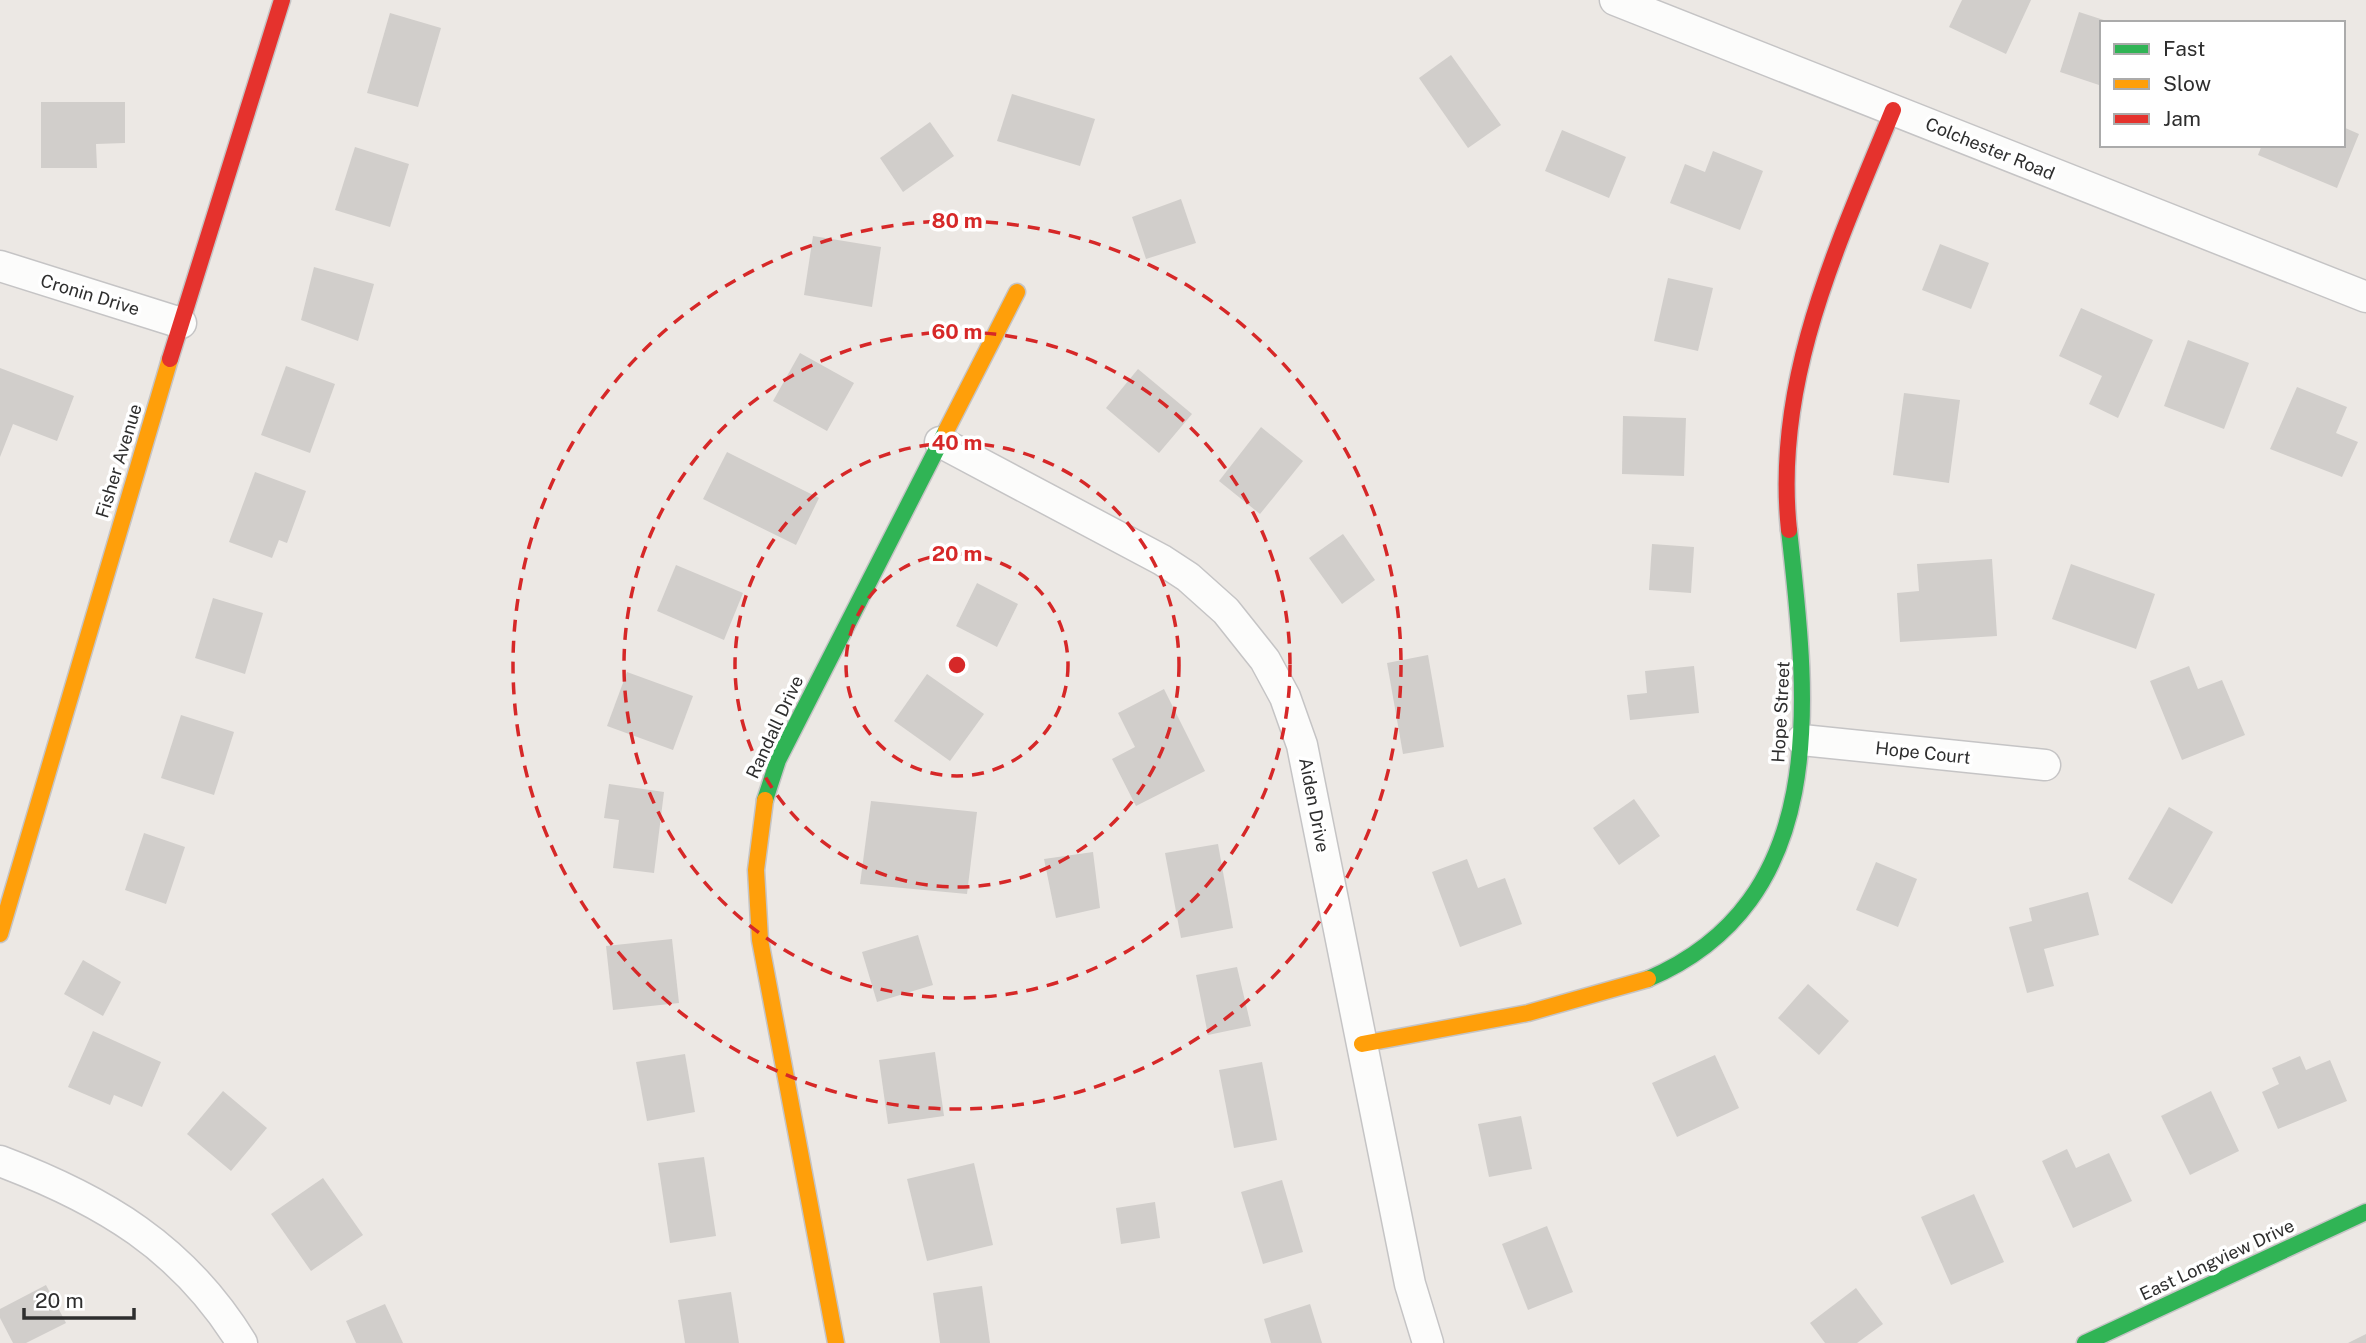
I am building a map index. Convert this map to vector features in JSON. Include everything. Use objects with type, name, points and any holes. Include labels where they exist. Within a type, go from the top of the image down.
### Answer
[{"type":"street","name":"Fisher Avenue","points":[[0,934],[9,867],[282,0]]},
{"type":"street","name":"Colchester Road","points":[[1615,0],[2366,297]]},
{"type":"street","name":"Hope Street","points":[[1362,1044],[1506,1020],[1637,984],[1671,968],[1700,949],[1737,916],[1765,878],[1779,849],[1793,798],[1802,740],[1804,681],[1786,497],[1788,432],[1797,367],[1816,304],[1893,110]]},
{"type":"street","name":"Cronin Drive","points":[[0,266],[181,323]]},
{"type":"street","name":"Randall Drive","points":[[836,1343],[760,940],[753,883],[757,832],[762,804],[779,760],[1017,292]]},
{"type":"street","name":"Aiden Drive","points":[[940,442],[1162,559],[1226,611],[1265,660],[1285,696],[1303,746],[1410,1284],[1428,1343]]},
{"type":"street","name":"Hope Court","points":[[1802,740],[2045,765]]},
{"type":"street","points":[[0,1161],[77,1193],[112,1212],[155,1241],[205,1290],[242,1343]]},
{"type":"street","name":"East Longview Drive","points":[[2085,1343],[2366,1212]]},
{"type":"building","points":[[1962,0],[2031,0],[2006,54],[1949,27]]},
{"type":"building","points":[[2079,12],[2107,21],[2100,21],[2100,85],[2060,72]]},
{"type":"building","points":[[390,13],[441,28],[418,107],[367,93]]},
{"type":"building","points":[[1451,55],[1501,125],[1468,148],[1419,78]]},
{"type":"building","points":[[1012,94],[1095,119],[1080,166],[997,141]]},
{"type":"building","points":[[41,102],[125,102],[125,143],[96,144],[97,168],[41,168]]},
{"type":"building","points":[[930,122],[954,156],[903,192],[880,158]]},
{"type":"building","points":[[2345,128],[2359,134],[2337,188],[2258,155],[2261,147],[2345,147]]},
{"type":"building","points":[[1562,130],[1626,157],[1609,198],[1545,171]]},
{"type":"building","points":[[355,147],[409,164],[390,227],[335,210]]},
{"type":"building","points":[[1713,151],[1763,171],[1740,230],[1670,203],[1685,164],[1705,172]]},
{"type":"building","points":[[1181,199],[1196,243],[1146,259],[1132,217]]},
{"type":"building","points":[[813,236],[881,247],[872,307],[804,295]]},
{"type":"building","points":[[1940,244],[1989,263],[1971,309],[1922,290]]},
{"type":"building","points":[[314,267],[374,284],[358,341],[301,320]]},
{"type":"building","points":[[1668,278],[1713,288],[1698,351],[1654,341]]},
{"type":"building","points":[[2081,308],[2153,340],[2118,418],[2089,404],[2102,376],[2059,356]]},
{"type":"building","points":[[2188,340],[2249,363],[2224,429],[2164,406]]},
{"type":"building","points":[[800,353],[854,383],[827,431],[773,401]]},
{"type":"building","points":[[286,366],[335,384],[310,453],[261,435]]},
{"type":"building","points":[[0,368],[74,396],[57,441],[13,424],[0,457]]},
{"type":"building","points":[[1138,369],[1192,414],[1159,453],[1106,408]]},
{"type":"building","points":[[2297,387],[2347,407],[2336,433],[2358,442],[2342,477],[2270,449]]},
{"type":"building","points":[[1904,393],[1960,400],[1949,483],[1893,475]]},
{"type":"building","points":[[1623,416],[1686,418],[1684,476],[1622,474]]},
{"type":"building","points":[[1261,427],[1303,461],[1260,514],[1219,481]]},
{"type":"building","points":[[727,452],[819,498],[796,545],[703,499]]},
{"type":"building","points":[[255,472],[306,491],[287,543],[279,540],[272,558],[229,542]]},
{"type":"building","points":[[1343,534],[1375,580],[1342,604],[1309,558]]},
{"type":"building","points":[[1652,544],[1694,547],[1691,593],[1649,590]]},
{"type":"building","points":[[1992,559],[1997,636],[1900,642],[1897,593],[1919,591],[1917,564]]},
{"type":"building","points":[[2071,564],[2155,594],[2136,649],[2052,619]]},
{"type":"building","points":[[676,565],[743,593],[724,640],[657,611]]},
{"type":"building","points":[[977,583],[1018,604],[997,647],[956,626]]},
{"type":"building","points":[[213,598],[263,613],[245,674],[195,658]]},
{"type":"building","points":[[1428,655],[1444,747],[1403,754],[1387,663]]},
{"type":"building","points":[[1694,666],[1699,713],[1630,720],[1627,695],[1647,693],[1645,671]]},
{"type":"building","points":[[2189,666],[2198,689],[2222,680],[2245,735],[2182,760],[2150,681]]},
{"type":"building","points":[[627,672],[693,696],[673,750],[607,726]]},
{"type":"building","points":[[927,674],[984,714],[950,761],[894,721]]},
{"type":"building","points":[[1164,689],[1205,771],[1136,806],[1112,759],[1135,747],[1118,713]]},
{"type":"building","points":[[181,715],[234,732],[214,795],[161,778]]},
{"type":"building","points":[[609,784],[664,792],[654,873],[613,868],[619,820],[604,818]]},
{"type":"building","points":[[1634,799],[1660,836],[1619,865],[1593,828]]},
{"type":"building","points":[[871,801],[977,812],[967,894],[860,884]]},
{"type":"building","points":[[2169,807],[2213,832],[2172,904],[2128,879]]},
{"type":"building","points":[[144,833],[185,847],[166,904],[125,890]]},
{"type":"building","points":[[1218,844],[1233,928],[1181,938],[1165,853]]},
{"type":"building","points":[[1093,852],[1100,908],[1056,918],[1044,859]]},
{"type":"building","points":[[1467,859],[1478,888],[1505,878],[1522,924],[1460,947],[1432,872]]},
{"type":"building","points":[[1876,862],[1917,879],[1898,927],[1856,910]]},
{"type":"building","points":[[2088,892],[2099,935],[2044,949],[2054,986],[2027,993],[2009,927],[2032,921],[2029,908]]},
{"type":"building","points":[[918,935],[933,985],[877,1002],[862,952]]},
{"type":"building","points":[[672,939],[679,1003],[613,1010],[606,946]]},
{"type":"building","points":[[83,960],[121,982],[103,1016],[64,994]]},
{"type":"building","points":[[1237,967],[1251,1026],[1208,1035],[1196,975]]},
{"type":"building","points":[[1808,984],[1849,1021],[1819,1055],[1778,1018]]},
{"type":"building","points":[[93,1031],[161,1062],[142,1107],[114,1095],[110,1105],[68,1087]]},
{"type":"building","points":[[935,1052],[944,1116],[888,1124],[879,1060]]},
{"type":"building","points":[[685,1054],[695,1112],[647,1121],[636,1062]]},
{"type":"building","points":[[1715,1055],[1739,1108],[1677,1137],[1652,1083]]},
{"type":"building","points":[[2300,1056],[2306,1070],[2330,1060],[2347,1101],[2278,1129],[2262,1092],[2279,1084],[2272,1068]]},
{"type":"building","points":[[1262,1062],[1277,1140],[1234,1148],[1219,1070]]},
{"type":"building","points":[[223,1091],[267,1128],[231,1171],[187,1134]]},
{"type":"building","points":[[2211,1091],[2239,1151],[2190,1175],[2161,1116]]},
{"type":"building","points":[[1521,1116],[1532,1169],[1489,1177],[1478,1124]]},
{"type":"building","points":[[2067,1149],[2076,1168],[2109,1153],[2132,1201],[2073,1228],[2042,1161]]},
{"type":"building","points":[[704,1157],[716,1236],[670,1243],[658,1163]]},
{"type":"building","points":[[974,1163],[993,1245],[927,1261],[907,1179]]},
{"type":"building","points":[[323,1178],[363,1235],[311,1271],[271,1214]]},
{"type":"building","points":[[1282,1180],[1303,1252],[1263,1264],[1241,1192]]},
{"type":"building","points":[[1974,1194],[2004,1262],[1951,1285],[1921,1217]]},
{"type":"building","points":[[1155,1202],[1160,1238],[1121,1244],[1116,1208]]},
{"type":"building","points":[[1547,1226],[1573,1292],[1528,1310],[1502,1244]]},
{"type":"building","points":[[46,1285],[66,1323],[26,1343],[13,1343],[0,1318],[0,1309]]},
{"type":"building","points":[[982,1286],[990,1343],[940,1343],[933,1293]]},
{"type":"building","points":[[1856,1288],[1883,1324],[1857,1343],[1825,1343],[1810,1323]]},
{"type":"building","points":[[731,1292],[739,1343],[685,1343],[678,1300]]},
{"type":"building","points":[[385,1304],[403,1343],[356,1343],[346,1321]]},
{"type":"building","points":[[1310,1304],[1322,1343],[1271,1343],[1264,1319]]},
{"type":"building","points":[[2366,1334],[2366,1343],[2348,1343]]},
{"type":"traffic: fast","points":[[765,800],[778,760],[946,431]]},
{"type":"traffic: fast","points":[[1648,979],[1708,943],[1751,898],[1780,845],[1795,786],[1802,723],[1801,658],[1789,530]]},
{"type":"traffic: fast","points":[[2085,1343],[2366,1212]]},
{"type":"traffic: slow","points":[[946,431],[1017,292]]},
{"type":"traffic: slow","points":[[0,934],[170,359]]},
{"type":"traffic: slow","points":[[765,800],[756,870],[760,940],[836,1343]]},
{"type":"traffic: slow","points":[[1362,1044],[1528,1013],[1648,979]]},
{"type":"traffic: jam","points":[[170,359],[282,0]]},
{"type":"traffic: jam","points":[[1789,530],[1787,474],[1791,420],[1800,367],[1814,314],[1832,263],[1893,110]]}]
